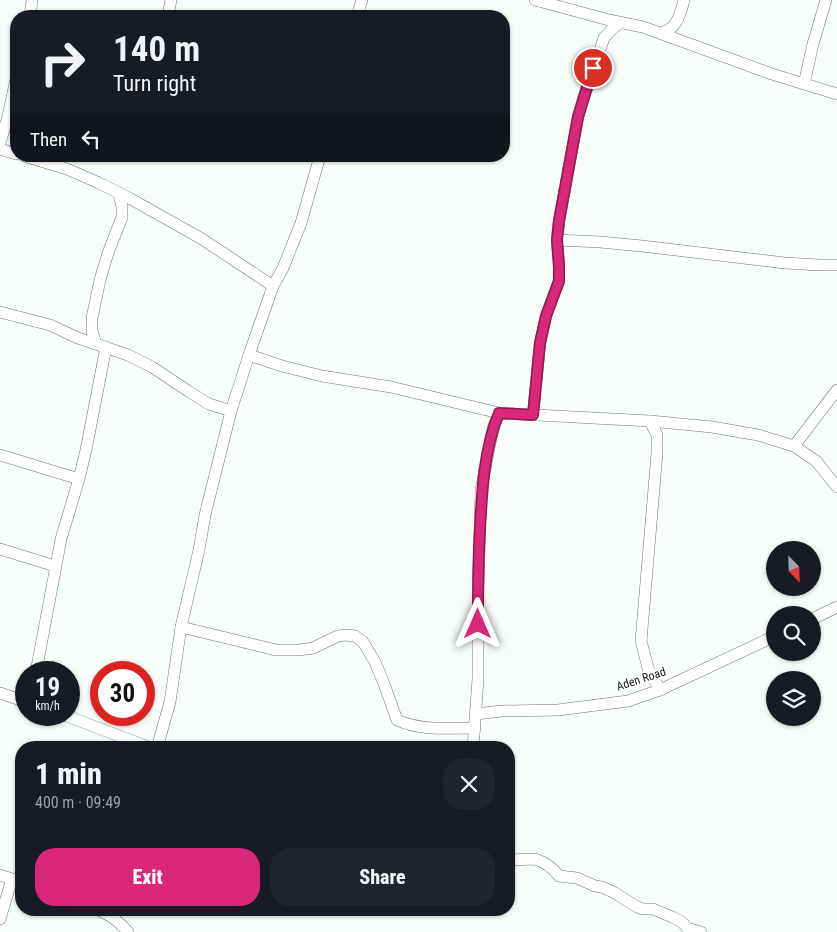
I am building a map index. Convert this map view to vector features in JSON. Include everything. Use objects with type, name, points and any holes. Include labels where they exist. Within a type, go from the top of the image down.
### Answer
[{"type":"street","points":[[661,33],[669,31],[674,25],[684,0]]},
{"type":"street","points":[[804,84],[826,0]]},
{"type":"street","points":[[541,1],[620,23],[643,27],[772,74],[837,94]]},
{"type":"street","points":[[680,14],[684,41]]},
{"type":"street","points":[[533,415],[540,343],[546,316],[559,281],[557,240],[559,221],[578,117],[604,38],[605,31],[602,18]]},
{"type":"street","points":[[604,38],[620,23]]},
{"type":"street","points":[[0,143],[10,107]]},
{"type":"street","points":[[44,162],[67,169],[119,193],[202,238],[273,286]]},
{"type":"street","points":[[159,741],[170,702],[181,628],[205,515],[231,411],[273,286],[283,268],[301,223],[318,162]]},
{"type":"street","points":[[38,661],[61,539],[79,479],[96,401],[101,345],[92,331],[92,318],[108,253],[122,217],[119,193]]},
{"type":"street","points":[[557,240],[642,246],[785,263],[819,266],[837,265]]},
{"type":"street","points":[[0,312],[50,326],[128,355],[152,367],[209,404],[231,411]]},
{"type":"street","points":[[249,355],[322,376],[391,387],[499,413],[712,427],[758,435],[794,446],[816,461],[837,487]]},
{"type":"street","points":[[794,446],[837,390]]},
{"type":"street","points":[[474,741],[478,679],[481,490],[493,428],[499,413]]},
{"type":"street","points":[[650,422],[657,435],[657,453],[641,641],[648,668],[660,690]]},
{"type":"street","points":[[0,455],[79,479]]},
{"type":"street","points":[[0,549],[55,566]]},
{"type":"street","points":[[821,615],[837,608]]},
{"type":"street","points":[[181,628],[276,650],[313,648],[338,636],[355,636],[363,642],[375,662],[397,720],[404,724],[432,728],[475,728]]},
{"type":"street","name":"Aden Road","points":[[476,714],[502,711],[567,709],[628,701],[660,690],[766,640]]},
{"type":"street","points":[[0,693],[15,698]]},
{"type":"street","points":[[80,721],[133,741]]},
{"type":"street","points":[[515,860],[539,860],[554,870],[559,876],[577,878],[602,887],[637,907],[653,909],[672,916],[682,922],[686,928],[701,932]]},
{"type":"street","points":[[0,875],[15,880]]},
{"type":"street","points":[[0,919],[15,885]]},
{"type":"street","points":[[110,916],[123,925],[128,932]]},
{"type":"route","points":[[478,624],[481,490],[493,428],[499,413],[533,415],[540,343],[546,316],[559,281],[557,240],[559,221],[578,117],[593,68]]}]
